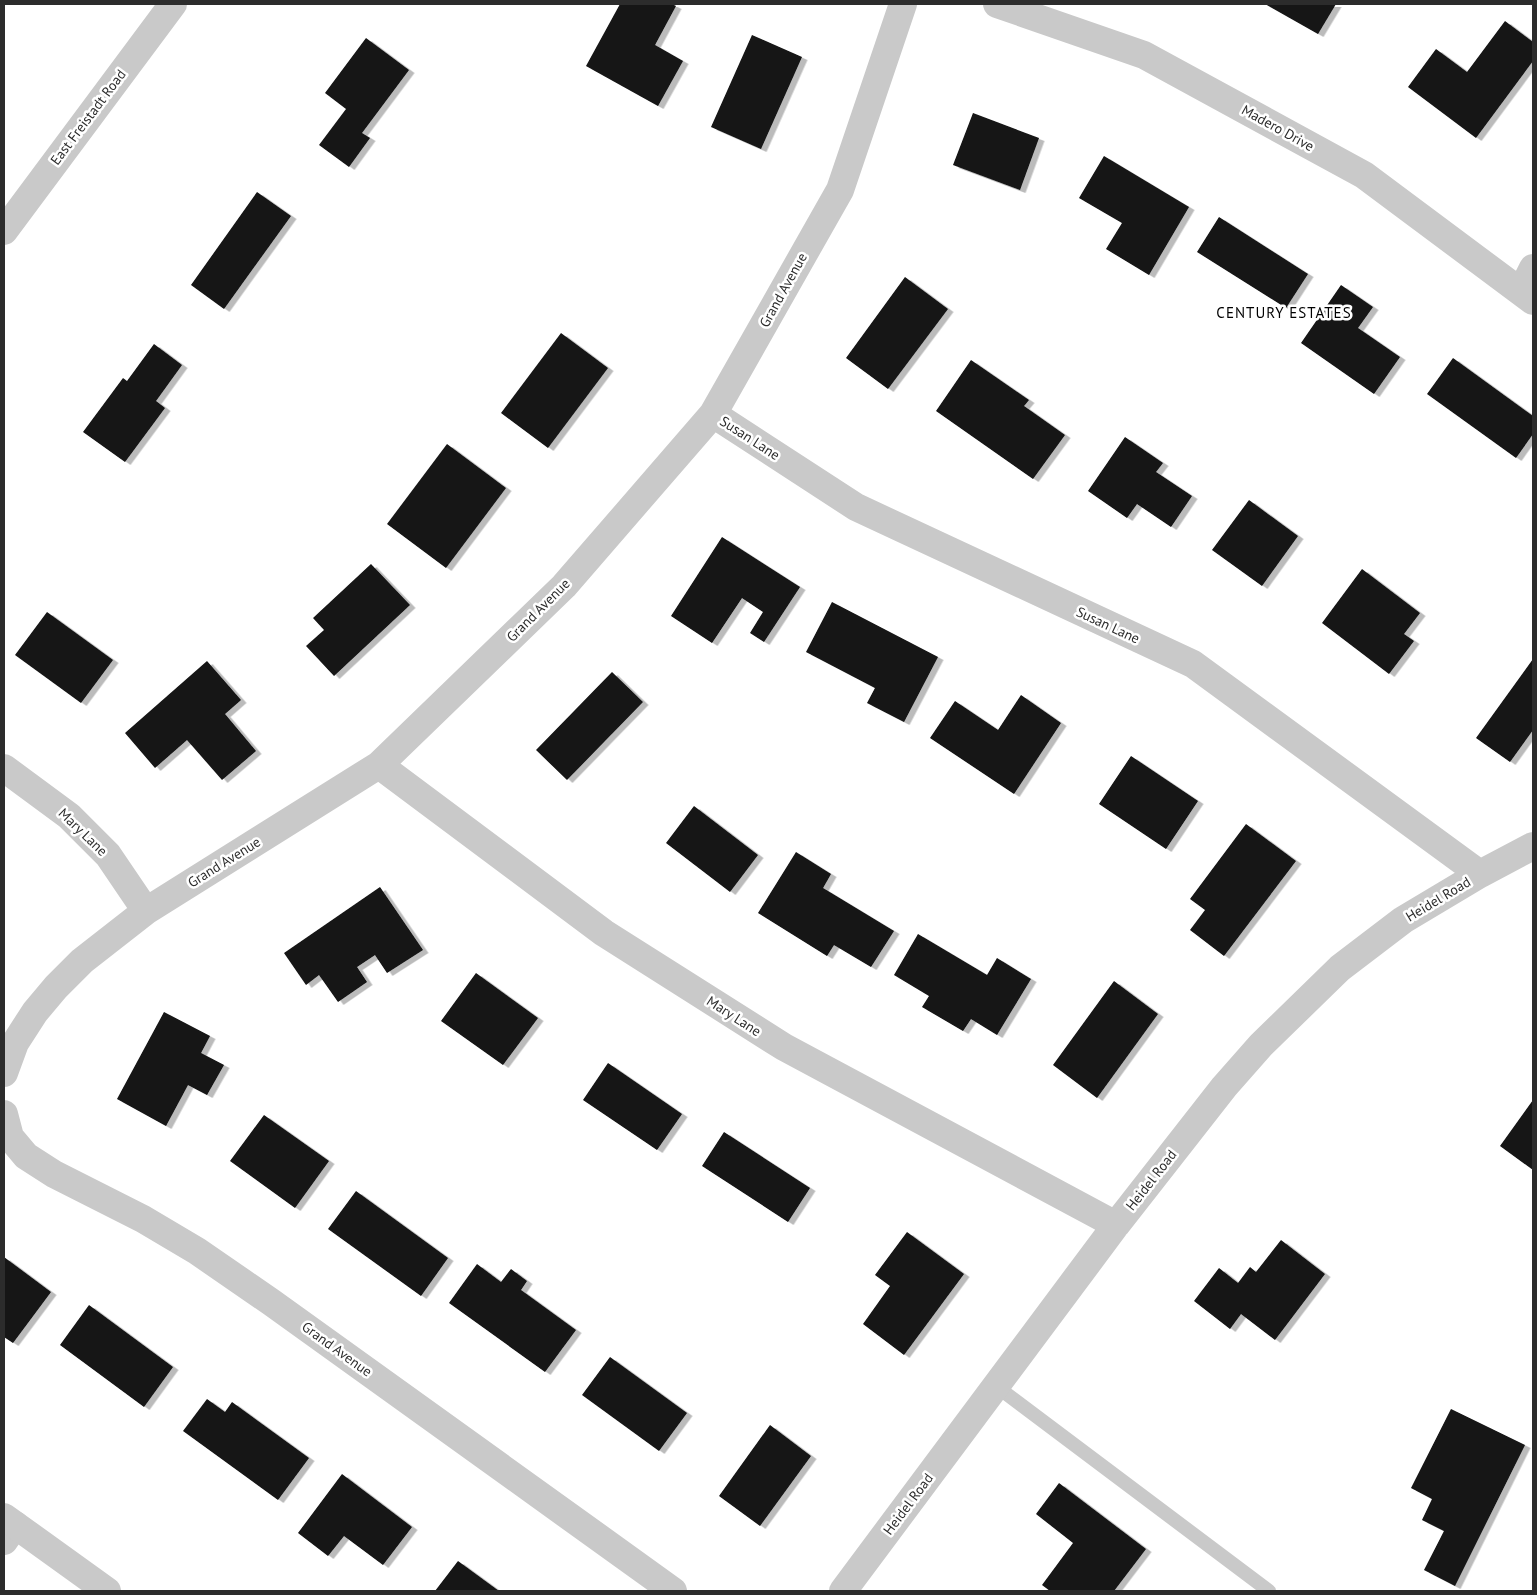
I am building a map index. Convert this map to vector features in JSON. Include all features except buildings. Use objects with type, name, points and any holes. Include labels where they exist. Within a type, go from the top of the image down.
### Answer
[{"type":"street","name":"East Freistadt Road","points":[[4,231],[173,4]]},
{"type":"street","name":"Grand Avenue","points":[[4,1073],[15,1042],[35,1012],[82,961],[146,911],[379,764],[564,586],[713,414],[840,190],[903,4]]},
{"type":"street","name":"Madero Drive","points":[[997,4],[1144,55],[1356,170],[1527,296]]},
{"type":"street","points":[[1527,296],[1533,268]]},
{"type":"street","name":"Susan Lane","points":[[713,414],[856,507],[1193,664],[1480,874]]},
{"type":"street","name":"Mary Lane","points":[[379,764],[604,932],[784,1047],[1116,1225]]},
{"type":"street","name":"Mary Lane","points":[[4,768],[69,816],[108,855],[146,911]]},
{"type":"street","name":"Heidel Road","points":[[843,1591],[1116,1225],[1224,1087],[1261,1045],[1340,968],[1389,930],[1480,874],[1533,846]]},
{"type":"street","name":"Grand Avenue","points":[[4,1114],[10,1137],[26,1156],[54,1174],[143,1219],[198,1251],[279,1307],[673,1591]]},
{"type":"street","points":[[7,1528],[107,1591]]},
{"type":"lane","points":[[996,1386],[1269,1591]]},
{"type":"district","name":"CENTURY ESTATES","points":[[1284,312]]}]
